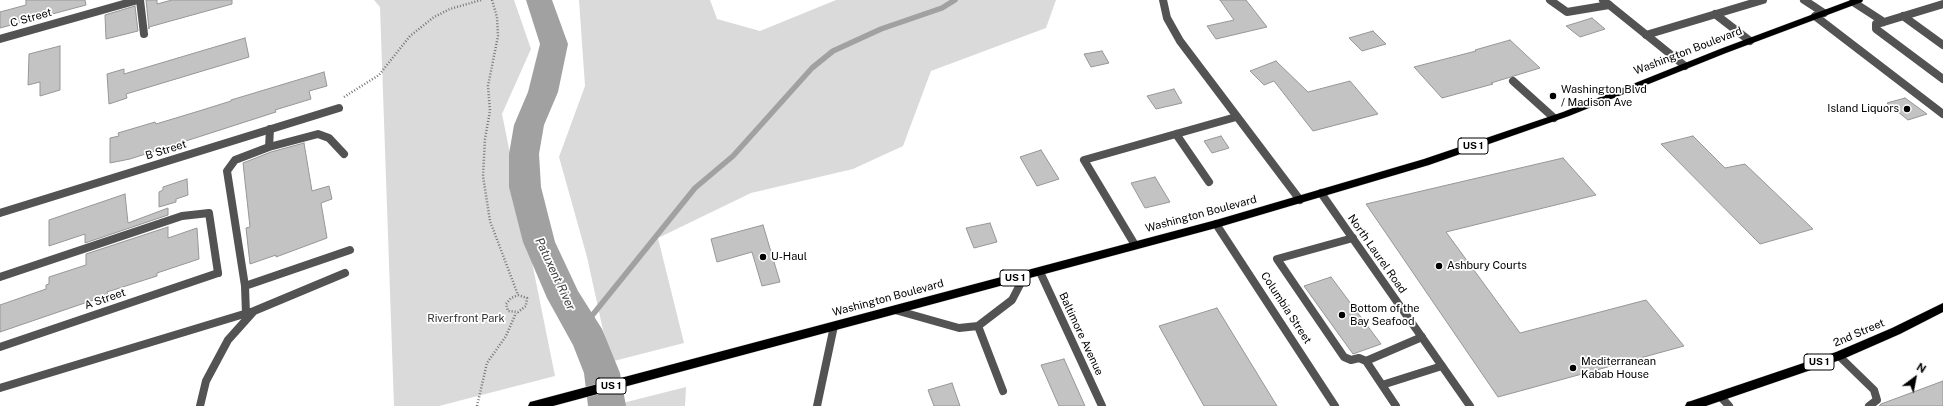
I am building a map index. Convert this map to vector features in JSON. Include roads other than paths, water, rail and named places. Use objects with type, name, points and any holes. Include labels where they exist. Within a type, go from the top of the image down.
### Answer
[{"type":"main road","name":"Washington Boulevard","points":[[534,406],[1216,224],[1426,162],[1554,118],[1856,1]]},
{"type":"main road","name":"2nd Street","points":[[1690,406],[1839,356],[1896,331],[1943,307]]},
{"type":"street","points":[[139,0],[144,34]]},
{"type":"street","name":"C Street","points":[[0,39],[139,0]]},
{"type":"street","points":[[1163,0],[1167,18],[1180,41],[1300,200]]},
{"type":"street","points":[[1550,0],[1567,12],[1574,12],[1615,0]]},
{"type":"street","points":[[1646,35],[1763,0]]},
{"type":"street","points":[[1804,0],[1824,13]]},
{"type":"street","points":[[1856,1],[1884,22]]},
{"type":"street","points":[[1606,3],[1685,66]]},
{"type":"street","points":[[1943,4],[1876,24],[1876,29],[1943,79]]},
{"type":"street","points":[[1715,14],[1750,41]]},
{"type":"street","points":[[1815,16],[1943,114]]},
{"type":"street","points":[[1903,16],[1943,45]]},
{"type":"street","points":[[1513,81],[1554,118]]},
{"type":"street","name":"B Street","points":[[0,214],[339,108]]},
{"type":"street","points":[[1135,246],[1084,160],[1236,117]]},
{"type":"street","points":[[269,147],[270,129]]},
{"type":"street","points":[[200,406],[206,380],[228,340],[250,313],[227,171],[235,160],[269,147],[318,134],[329,138],[344,154]]},
{"type":"street","points":[[1176,134],[1209,182]]},
{"type":"street","name":"North Laurel Road","points":[[1321,193],[1470,406]]},
{"type":"street","name":"A Street","points":[[0,277],[182,216],[210,213],[218,273],[0,347]]},
{"type":"street","name":"Columbia Street","points":[[1216,224],[1335,406]]},
{"type":"street","points":[[1352,238],[1277,259],[1344,357],[1351,360],[1359,358],[1366,362],[1396,406]]},
{"type":"street","points":[[245,286],[350,250]]},
{"type":"street","name":"Baltimore Avenue","points":[[1040,272],[1102,406]]},
{"type":"street","points":[[0,388],[250,313],[346,273]]},
{"type":"street","points":[[895,310],[960,328],[978,326],[1012,300],[1025,275]]},
{"type":"street","points":[[817,406],[834,326]]},
{"type":"street","points":[[978,326],[1003,391]]},
{"type":"street","points":[[1366,362],[1422,337]]},
{"type":"street","points":[[1839,356],[1874,390],[1877,400],[1869,406]]},
{"type":"street","points":[[1382,385],[1442,366]]},
{"type":"street","points":[[1720,396],[1729,406]]},
{"type":"waterway","name":"Patuxent River","points":[[539,0],[554,44],[543,92],[529,125],[524,154],[525,187],[539,242],[564,298],[589,340],[602,373],[607,406]]},
{"type":"waterway","points":[[582,328],[695,188],[733,156],[812,68],[833,51],[881,29],[942,8],[955,0]]},
{"type":"place","name":"Washington Blvd / Madison Ave","points":[[1553,96]]},
{"type":"place","name":"Island Liquors","points":[[1907,109]]},
{"type":"place","name":"U-Haul","points":[[763,257]]},
{"type":"place","name":"Ashbury Courts","points":[[1439,266]]},
{"type":"place","name":"Bottom of the Bay Seafood","points":[[1342,315]]},
{"type":"place","name":"Mediterranean Kabab House","points":[[1573,368]]},
{"type":"park label","name":"Riverfront Park","points":[[466,319]]}]
